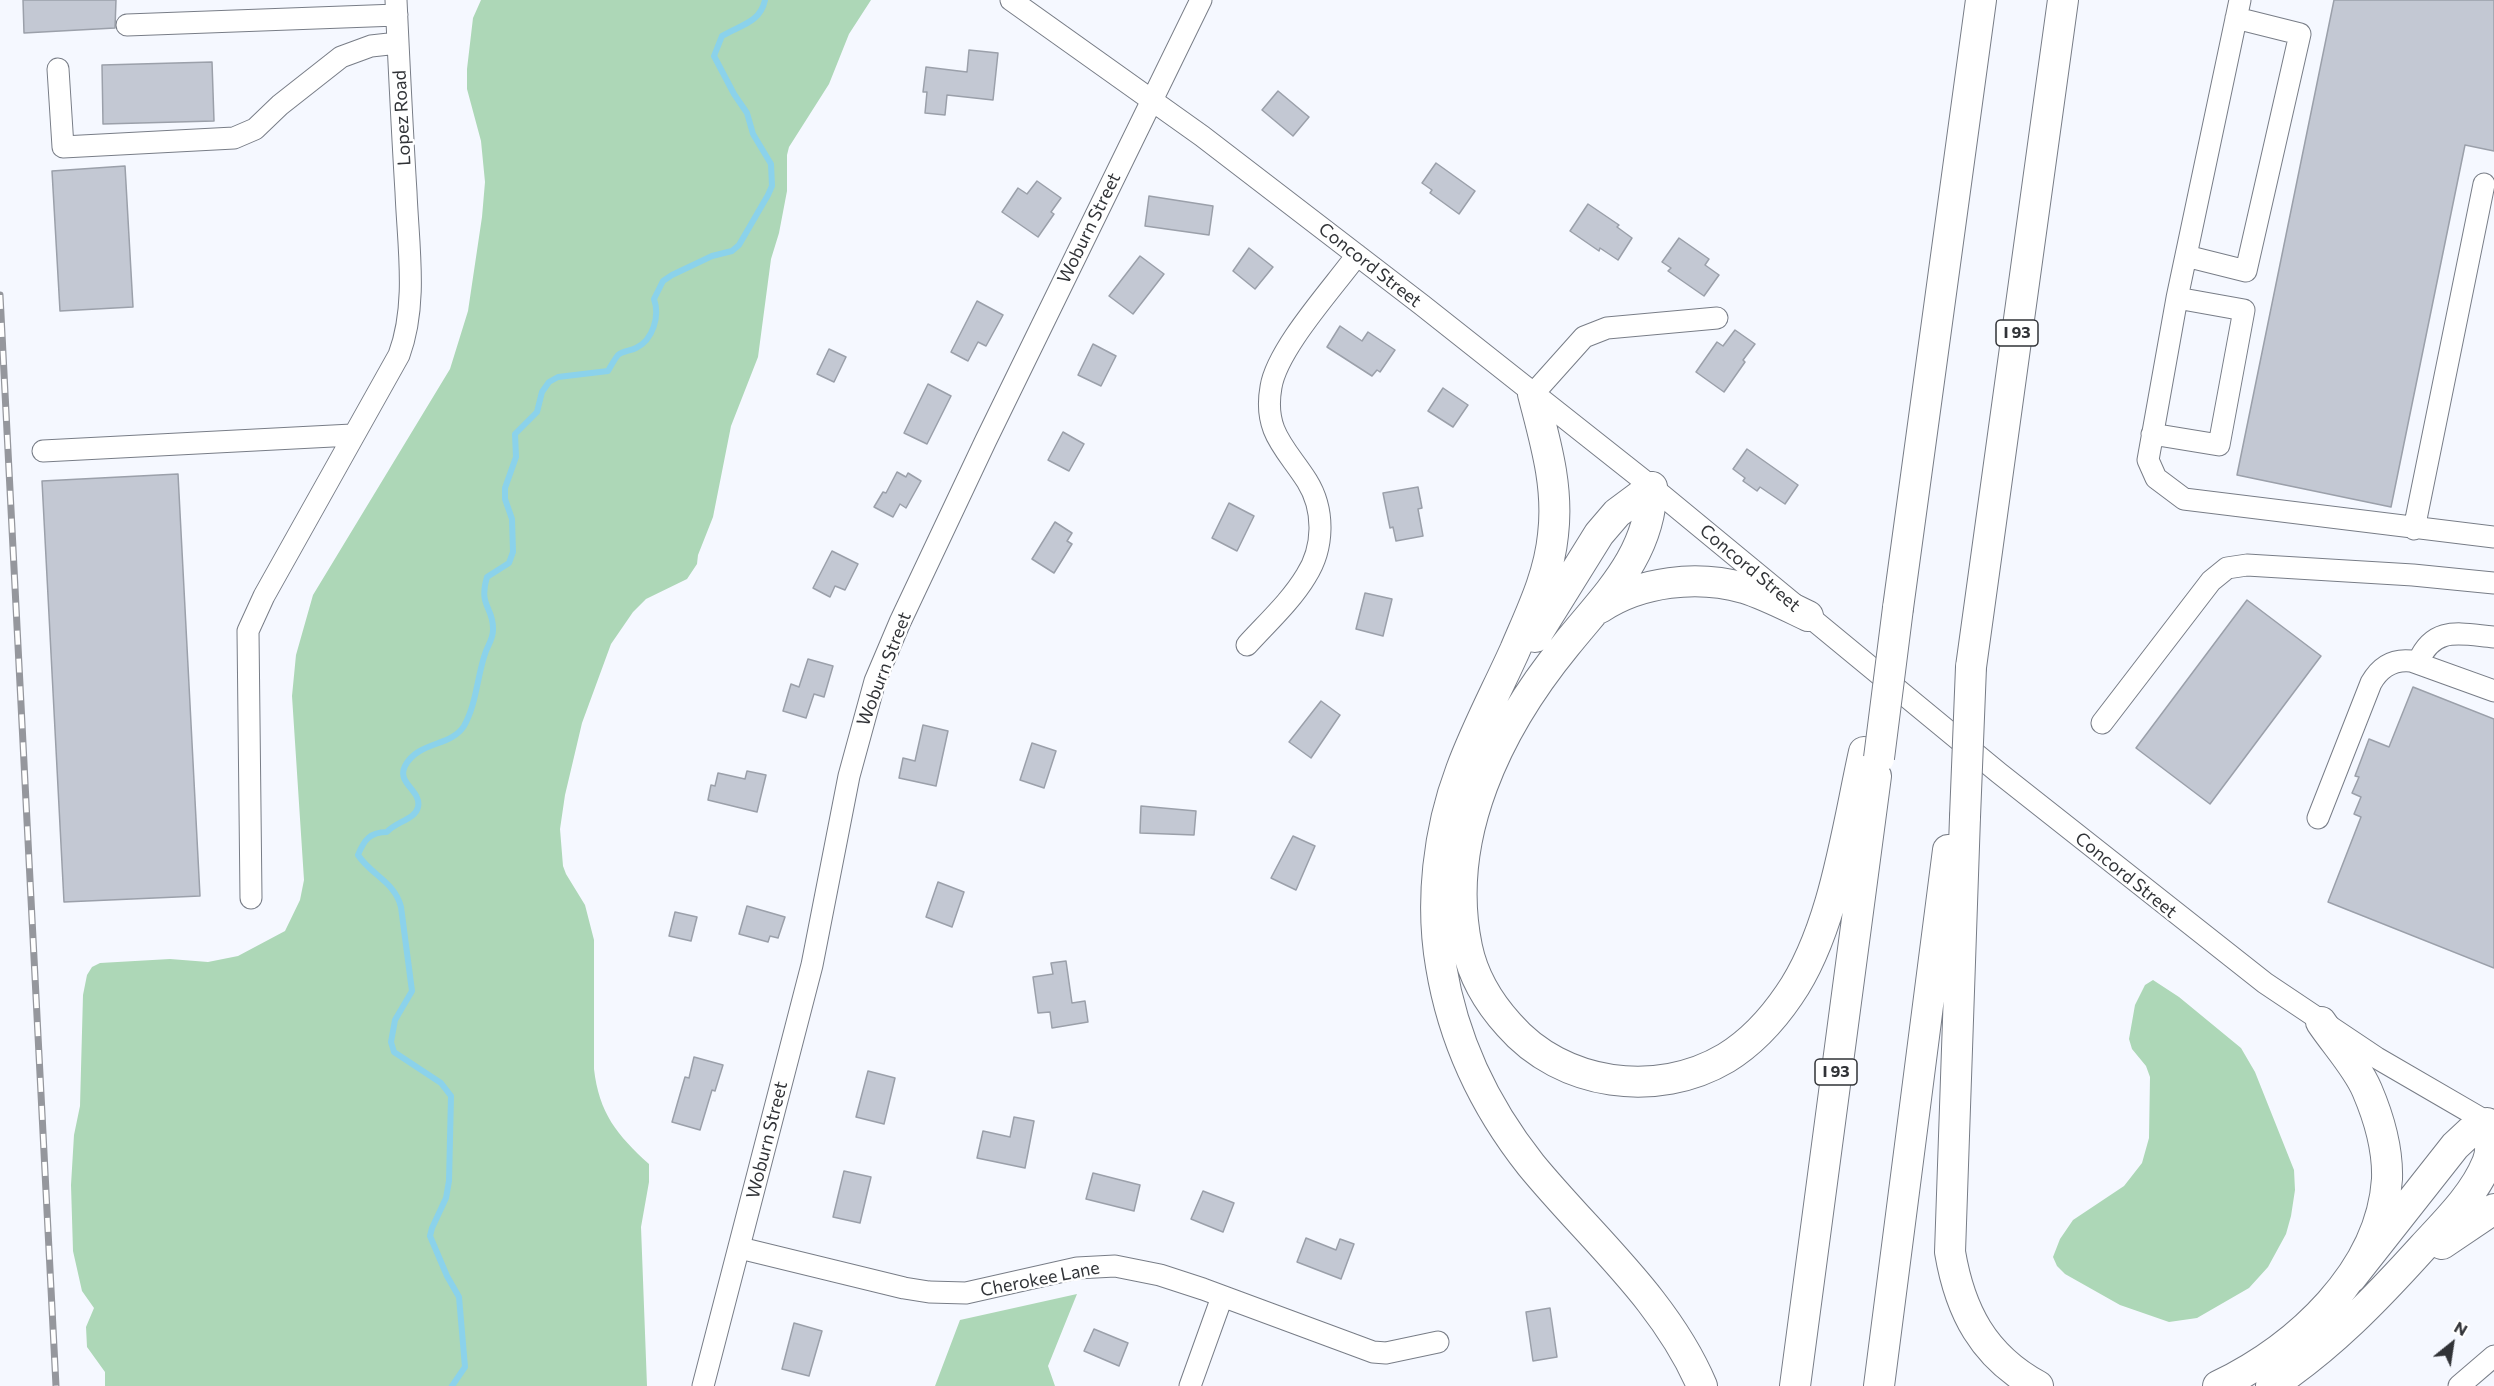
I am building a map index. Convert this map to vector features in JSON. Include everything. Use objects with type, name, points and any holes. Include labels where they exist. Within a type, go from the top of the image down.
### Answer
[{"type":"highway","points":[[1652,487],[1650,512],[1644,534],[1624,571],[1595,611],[1537,682],[1499,746],[1475,810],[1462,902],[1466,940],[1474,969],[1496,1009],[1515,1032],[1528,1044],[1557,1062],[1601,1078],[1624,1082],[1659,1081],[1694,1073],[1715,1064],[1745,1045],[1762,1029],[1790,994],[1804,971],[1833,892],[1871,755],[1898,608],[1981,0]]},
{"type":"highway","name":"I 93","points":[[1879,1386],[1960,811],[1971,667],[2063,0]]},
{"type":"highway","points":[[1533,394],[1552,474],[1555,503],[1553,535],[1540,590],[1460,774],[1444,828],[1438,872],[1438,940],[1441,966],[1453,1019],[1478,1082],[1506,1130],[1532,1165],[1666,1320],[1686,1352],[1702,1386]]},
{"type":"highway","points":[[1492,702],[1558,602],[1599,534],[1617,513],[1652,487]]},
{"type":"highway","points":[[1595,611],[1641,589],[1698,581],[1722,583],[1746,589],[1808,616]]},
{"type":"highway","name":"I 93","points":[[1795,1386],[1871,755]]},
{"type":"highway","points":[[1960,811],[1950,1252],[1958,1293],[1979,1334],[2009,1366],[2038,1386]]},
{"type":"highway","points":[[2321,1022],[2366,1087],[2380,1127],[2386,1156],[2385,1191],[2379,1219],[2351,1278]]},
{"type":"highway","points":[[2218,1386],[2257,1364],[2291,1339],[2327,1305],[2351,1278],[2454,1146],[2470,1132],[2491,1124],[2489,1155],[2478,1180],[2444,1224],[2380,1295],[2342,1332],[2271,1386]]},
{"type":"highway","points":[[2380,1295],[2426,1257],[2494,1209]]},
{"type":"street","name":"Concord Street","points":[[1011,0],[1152,99],[1357,255],[1652,487],[2168,908],[2265,983],[2377,1058],[2491,1124]]},
{"type":"street","name":"Woburn Street","points":[[703,1386],[812,965],[849,776],[875,681],[923,572],[1201,0]]},
{"type":"street","points":[[127,25],[396,8]]},
{"type":"street","name":"Lopez Road","points":[[251,898],[248,631],[264,596],[352,435],[399,355],[405,339],[410,311],[396,8]]},
{"type":"street","points":[[2186,256],[2246,271],[2300,34],[2238,9],[2177,298],[2152,434],[2148,460],[2156,478],[2184,499],[2494,537]]},
{"type":"street","points":[[58,69],[63,147],[234,138],[255,129],[280,105],[341,57],[371,46],[398,43]]},
{"type":"street","points":[[2414,529],[2484,184]]},
{"type":"street","points":[[1247,645],[1306,577],[1315,557],[1320,537],[1318,508],[1314,494],[1283,450],[1272,425],[1269,398],[1275,372],[1287,349],[1357,255]]},
{"type":"street","points":[[2152,434],[2219,445],[2244,310],[2177,298]]},
{"type":"street","points":[[1533,394],[1584,337],[1595,331],[1717,318]]},
{"type":"street","points":[[42,451],[352,435]]},
{"type":"street","points":[[2102,723],[2211,581],[2227,568],[2247,565],[2413,575],[2494,583]]},
{"type":"street","points":[[2418,662],[2426,646],[2448,634],[2494,637]]},
{"type":"street","points":[[2318,818],[2375,677],[2384,667],[2397,661],[2418,662],[2494,691]]},
{"type":"street","name":"Cherokee Lane","points":[[740,1248],[852,1277],[929,1292],[966,1293],[1077,1268],[1115,1266],[1160,1275],[1373,1352],[1386,1353],[1438,1342]]},
{"type":"street","points":[[1190,1386],[1222,1297]]},
{"type":"street","points":[[2459,1386],[2494,1356]]},
{"type":"green space","points":[[481,0],[871,0],[849,34],[829,84],[789,147],[787,191],[779,233],[771,259],[758,357],[731,426],[713,517],[698,555],[697,564],[687,579],[646,599],[633,612],[611,644],[582,723],[565,795],[560,829],[563,866],[585,905],[594,940],[596,1085],[611,1122],[649,1164],[649,1182],[641,1227],[647,1386],[105,1386],[105,1372],[87,1347],[86,1327],[94,1308],[82,1291],[73,1251],[71,1185],[74,1135],[80,1106],[83,995],[87,975],[92,967],[100,963],[170,959],[208,962],[238,956],[285,931],[300,900],[304,880],[292,696],[296,655],[313,595],[450,369],[468,311],[485,182],[481,141],[467,89],[473,18]]},
{"type":"green space","points":[[2153,980],[2179,997],[2241,1048],[2255,1072],[2294,1170],[2295,1190],[2286,1234],[2268,1267],[2249,1288],[2197,1318],[2169,1322],[2120,1305],[2065,1274],[2057,1266],[2053,1257],[2060,1239],[2073,1220],[2124,1186],[2142,1163],[2149,1138],[2150,1077],[2146,1066],[2132,1049],[2129,1039],[2135,1005],[2145,985]]},
{"type":"green space","points":[[1077,1294],[1048,1366],[1055,1386],[935,1386],[960,1320]]},
{"type":"building","points":[[23,0],[116,0],[115,28],[24,33]]},
{"type":"building","points":[[2334,0],[2494,0],[2494,151],[2465,145],[2391,507],[2237,475]]},
{"type":"building","points":[[969,50],[998,53],[993,100],[947,95],[945,115],[925,113],[927,92],[923,92],[926,67],[967,72]]},
{"type":"building","points":[[212,62],[214,121],[103,124],[102,65]]},
{"type":"building","points":[[1278,91],[1309,117],[1293,136],[1262,110]]},
{"type":"building","points":[[1436,163],[1475,191],[1459,214],[1430,193],[1432,190],[1422,183]]},
{"type":"building","points":[[125,166],[133,307],[60,311],[52,171]]},
{"type":"building","points":[[1037,181],[1061,198],[1051,212],[1054,214],[1038,237],[1002,212],[1018,188],[1027,194]]},
{"type":"building","points":[[1149,196],[1213,206],[1209,235],[1145,226]]},
{"type":"building","points":[[1588,204],[1619,225],[1617,227],[1632,238],[1618,260],[1600,248],[1599,251],[1570,231]]},
{"type":"building","points":[[1679,238],[1709,259],[1705,265],[1719,275],[1704,296],[1668,271],[1671,268],[1662,262]]},
{"type":"building","points":[[1249,248],[1273,267],[1255,289],[1233,271]]},
{"type":"building","points":[[1140,256],[1164,274],[1133,314],[1109,296]]},
{"type":"building","points":[[977,301],[1003,315],[986,346],[978,342],[968,361],[951,352]]},
{"type":"building","points":[[1340,326],[1362,341],[1368,332],[1395,350],[1380,372],[1377,370],[1372,376],[1327,347]]},
{"type":"building","points":[[1735,330],[1755,344],[1724,392],[1696,372],[1717,342],[1723,346]]},
{"type":"building","points":[[1093,344],[1116,356],[1101,386],[1078,375]]},
{"type":"building","points":[[829,349],[846,357],[834,382],[817,374]]},
{"type":"building","points":[[928,384],[951,396],[927,444],[904,433]]},
{"type":"building","points":[[1443,388],[1468,405],[1453,427],[1428,411]]},
{"type":"building","points":[[1063,432],[1084,444],[1069,471],[1048,460]]},
{"type":"building","points":[[1747,449],[1798,485],[1785,504],[1760,487],[1757,491],[1743,481],[1745,478],[1733,469]]},
{"type":"building","points":[[897,472],[906,477],[908,473],[921,481],[906,508],[900,504],[893,517],[874,507],[883,492],[886,493]]},
{"type":"building","points":[[178,474],[200,896],[64,902],[42,481]]},
{"type":"building","points":[[1418,487],[1422,508],[1418,509],[1423,536],[1396,541],[1393,527],[1390,528],[1383,493]]},
{"type":"building","points":[[1229,503],[1254,516],[1237,551],[1212,538]]},
{"type":"building","points":[[1055,522],[1072,533],[1067,541],[1072,544],[1054,573],[1032,559]]},
{"type":"building","points":[[832,551],[858,564],[845,590],[835,586],[830,597],[813,588]]},
{"type":"building","points":[[1365,593],[1392,599],[1383,636],[1356,629]]},
{"type":"building","points":[[2247,600],[2321,656],[2210,804],[2136,748]]},
{"type":"building","points":[[808,659],[833,666],[824,697],[814,694],[806,718],[783,711],[791,684],[799,687]]},
{"type":"building","points":[[2413,687],[2494,719],[2494,968],[2328,902],[2361,817],[2354,814],[2361,797],[2352,793],[2359,777],[2355,776],[2369,739],[2389,747]]},
{"type":"building","points":[[1321,701],[1340,715],[1311,758],[1289,742]]},
{"type":"building","points":[[923,725],[948,731],[936,786],[899,778],[903,758],[915,761]]},
{"type":"building","points":[[1032,743],[1056,751],[1044,788],[1020,780]]},
{"type":"building","points":[[747,771],[766,775],[757,812],[708,800],[711,785],[715,786],[718,773],[745,779]]},
{"type":"building","points":[[1141,806],[1196,811],[1194,835],[1140,833]]},
{"type":"building","points":[[1293,836],[1315,846],[1296,890],[1271,878]]},
{"type":"building","points":[[938,882],[964,892],[952,927],[926,917]]},
{"type":"building","points":[[747,906],[785,917],[778,938],[770,936],[768,942],[739,934]]},
{"type":"building","points":[[675,912],[697,917],[691,941],[669,936]]},
{"type":"building","points":[[1066,961],[1072,1003],[1085,1001],[1088,1022],[1052,1028],[1050,1012],[1038,1013],[1033,977],[1053,974],[1051,963]]},
{"type":"building","points":[[694,1057],[723,1065],[715,1091],[712,1090],[700,1130],[672,1122],[685,1077],[689,1078]]},
{"type":"building","points":[[868,1071],[895,1078],[884,1124],[856,1117]]},
{"type":"building","points":[[1014,1117],[1034,1121],[1025,1168],[977,1158],[983,1131],[1010,1137]]},
{"type":"building","points":[[844,1171],[871,1177],[860,1223],[833,1217]]},
{"type":"building","points":[[1093,1173],[1140,1185],[1134,1211],[1086,1199]]},
{"type":"building","points":[[1203,1191],[1234,1203],[1223,1232],[1191,1219]]},
{"type":"building","points":[[1306,1238],[1336,1250],[1340,1239],[1354,1244],[1341,1279],[1297,1262]]},
{"type":"building","points":[[1550,1308],[1557,1357],[1533,1361],[1526,1312]]},
{"type":"building","points":[[794,1323],[822,1331],[809,1376],[782,1369]]},
{"type":"building","points":[[1094,1329],[1128,1343],[1119,1366],[1084,1351]]},
{"type":"waterway","points":[[452,1386],[465,1367],[459,1297],[447,1276],[430,1236],[446,1198],[449,1181],[451,1096],[441,1083],[394,1052],[391,1042],[395,1020],[412,991],[401,907],[394,891],[358,855],[368,838],[376,833],[387,832],[416,811],[418,801],[406,782],[403,772],[411,758],[418,752],[458,733],[468,717],[483,660],[493,633],[493,622],[484,595],[487,577],[509,563],[513,552],[512,519],[505,499],[505,488],[516,457],[515,434],[537,412],[542,392],[549,382],[558,377],[608,371],[618,355],[642,344],[654,327],[656,313],[654,299],[663,281],[712,256],[732,251],[739,245],[768,195],[772,186],[771,164],[753,134],[747,113],[714,56],[722,36],[754,19],[759,14],[765,0]]},
{"type":"railway","points":[[0,295],[56,1386]]}]
